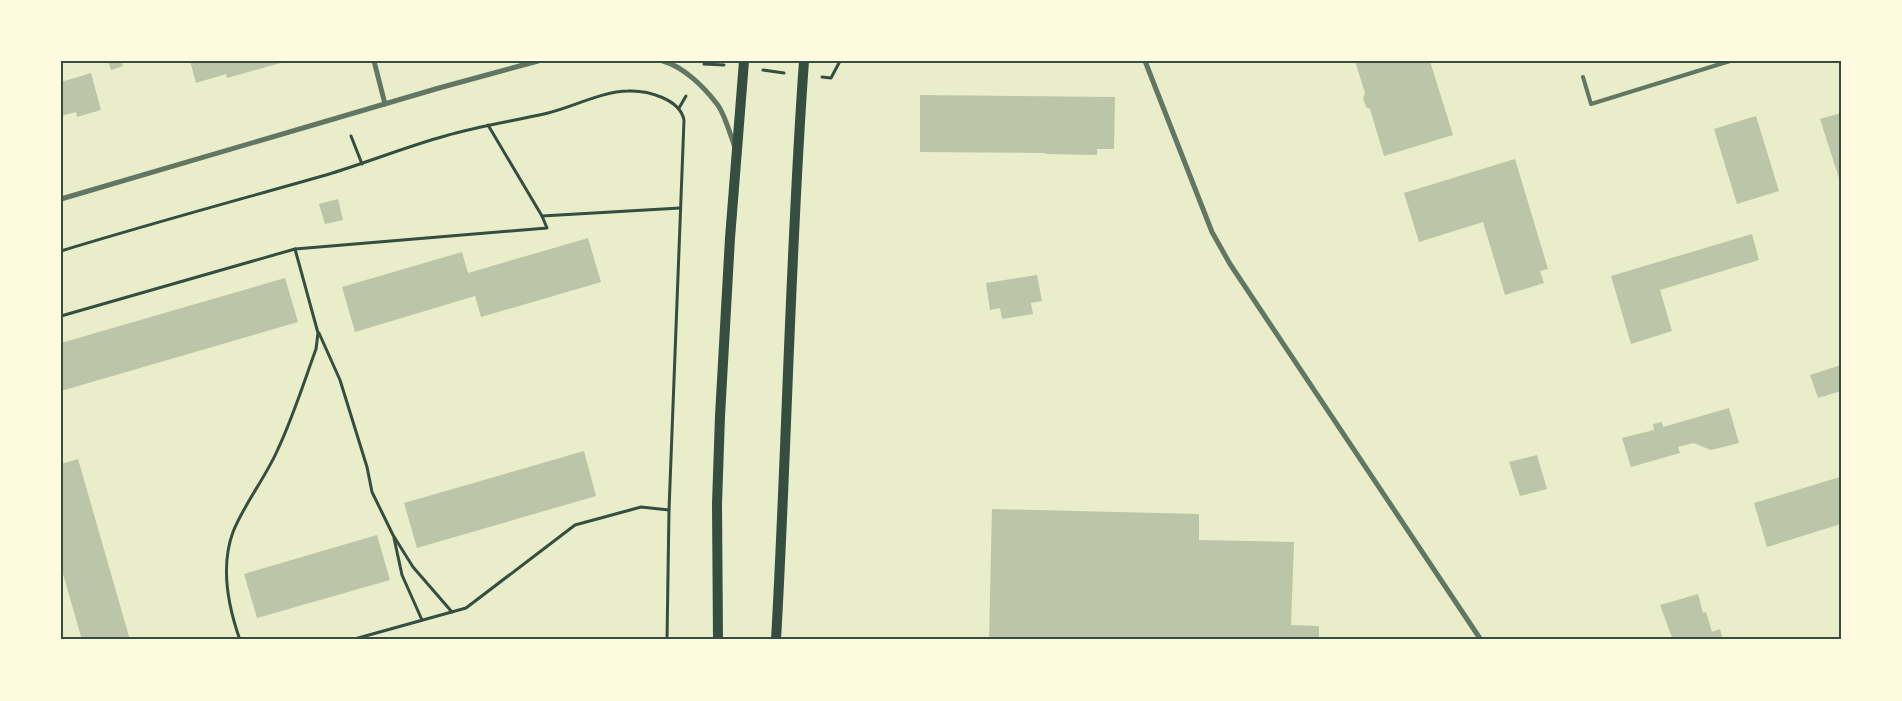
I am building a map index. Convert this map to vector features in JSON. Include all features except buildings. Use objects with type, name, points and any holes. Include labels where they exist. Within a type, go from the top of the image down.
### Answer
[{"type":"main road","points":[[776,640],[783,514],[792,249],[804,61]]},
{"type":"main road","points":[[718,640],[717,504],[720,416],[730,238],[744,64]]},
{"type":"street","points":[[374,61],[385,104]]},
{"type":"street","points":[[61,199],[538,61]]},
{"type":"street","points":[[663,61],[674,64],[695,81],[718,105],[737,154]]},
{"type":"street","points":[[1145,61],[1212,232],[1230,264],[1480,640]]},
{"type":"lane","points":[[1583,77],[1591,104],[1730,61]]},
{"type":"path","points":[[705,63],[744,64],[831,78],[840,61]]},
{"type":"path","points":[[61,251],[362,164],[443,136],[549,112],[627,90],[657,96],[679,108],[684,120],[669,510],[667,640]]},
{"type":"path","points":[[61,316],[295,249],[547,228],[542,216],[488,125]]},
{"type":"path","points":[[351,136],[362,164]]},
{"type":"path","points":[[542,216],[680,208]]},
{"type":"path","points":[[295,249],[318,333],[340,380],[367,467],[372,492],[393,535],[413,567],[452,612]]},
{"type":"path","points":[[240,640],[234,622],[226,579],[226,560],[233,532],[278,450],[316,350],[318,333]]},
{"type":"path","points":[[350,640],[466,608],[575,525],[641,507],[669,510]]},
{"type":"path","points":[[393,535],[402,575],[422,620]]}]
